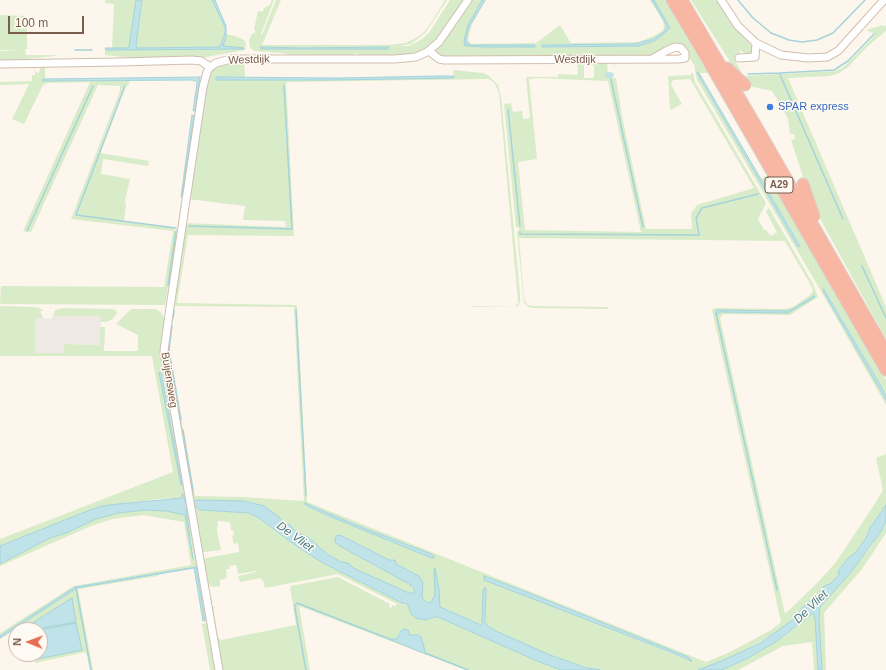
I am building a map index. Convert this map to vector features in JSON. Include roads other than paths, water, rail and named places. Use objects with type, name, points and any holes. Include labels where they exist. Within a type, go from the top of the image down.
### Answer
[{"type":"highway","name":"A29","points":[[672,0],[886,370]]},
{"type":"highway","name":"A29","points":[[682,0],[886,352]]},
{"type":"highway","name":"A29","points":[[716,57],[745,86]]},
{"type":"highway","name":"A29","points":[[803,184],[822,241]]},
{"type":"street","name":"Westdijk","points":[[210,67],[219,62],[231,59],[403,58],[419,56],[429,51],[444,36],[468,0]]},
{"type":"street","points":[[721,0],[741,30],[756,43],[784,56],[808,58],[829,56],[840,49],[884,0]]},
{"type":"street","points":[[739,58],[755,57],[756,43]]},
{"type":"street","name":"Westdijk","points":[[429,51],[436,58],[444,60],[652,59]]},
{"type":"street","points":[[0,64],[192,60],[201,61],[210,67]]},
{"type":"street","name":"Buijensweg","points":[[210,67],[203,86],[164,348],[166,368],[219,670]]},
{"type":"water","points":[[136,0],[142,0],[136,45],[137,48],[220,47],[225,33],[225,27],[212,0],[215,0],[226,26],[226,36],[223,46],[244,49],[106,50],[105,48],[129,47]]},
{"type":"water","points":[[482,0],[485,0],[469,27],[466,38],[467,44],[535,45],[535,47],[465,46],[464,41],[468,25]]},
{"type":"water","points":[[652,0],[654,0],[670,28],[652,42],[638,46],[542,47],[542,45],[634,44],[653,39],[664,32],[667,26]]},
{"type":"water","points":[[261,47],[389,47],[388,49],[261,49]]},
{"type":"water","points":[[697,73],[699,73],[800,246],[798,247]]},
{"type":"water","points":[[454,76],[454,78],[216,80],[216,77],[337,78]]},
{"type":"water","points":[[200,77],[195,111],[193,111],[197,83],[196,81],[192,80],[42,80],[43,79]]},
{"type":"water","points":[[192,115],[194,116],[181,197]]},
{"type":"water","points":[[824,289],[886,395],[886,400],[823,291]]},
{"type":"water","points":[[814,296],[815,297],[788,313],[720,312],[716,315],[715,313],[717,310],[789,311]]},
{"type":"water","points":[[159,373],[161,373],[182,485],[181,485]]},
{"type":"water","name":"De Vliet","points":[[182,494],[186,503],[198,500],[244,501],[264,506],[279,517],[283,522],[290,525],[296,532],[308,537],[327,554],[341,562],[348,563],[353,568],[409,593],[414,593],[414,589],[411,585],[338,545],[335,542],[335,538],[337,535],[342,536],[389,560],[395,560],[396,564],[419,576],[423,583],[422,598],[428,603],[431,602],[435,595],[435,568],[440,607],[481,625],[483,591],[484,588],[486,588],[485,622],[488,626],[550,655],[584,667],[600,670],[561,670],[537,661],[438,617],[425,620],[416,618],[411,614],[407,603],[402,603],[323,563],[295,545],[259,518],[249,513],[201,510],[195,507],[186,509],[193,559],[185,515],[166,511],[145,510],[118,513],[96,519],[66,533],[50,538],[0,564],[0,546],[90,510],[102,506],[182,498]]},
{"type":"water","points":[[305,503],[351,523],[431,554],[434,558],[329,516],[305,505]]},
{"type":"water","name":"De Vliet","points":[[886,505],[886,522],[879,534],[852,571],[820,607],[819,617],[822,670],[818,670],[815,618],[813,613],[777,641],[748,658],[722,670],[698,670],[724,660],[760,643],[794,619],[803,607],[820,592],[824,586],[830,584],[839,575],[839,570],[847,559],[856,552]]},
{"type":"water","points":[[196,567],[205,621],[203,621],[194,568],[77,588],[25,622],[21,622],[75,587]]},
{"type":"water","points":[[484,576],[688,657],[692,661],[484,580]]},
{"type":"water","points":[[72,598],[76,622],[48,627],[48,622],[34,622]]},
{"type":"water","points":[[76,623],[82,650],[48,657],[48,628]]},
{"type":"water","points":[[404,629],[408,630],[410,635],[418,635],[421,637],[426,654],[391,640],[397,639],[401,631]]},
{"type":"water","points":[[8,631],[8,633],[0,638],[0,636]]},
{"type":"waterway","points":[[738,0],[753,18],[771,33],[789,40],[802,42],[817,40],[833,33],[865,0]]},
{"type":"waterway","points":[[843,219],[780,73],[834,70],[848,61],[874,34]]},
{"type":"waterway","points":[[75,50],[92,50]]},
{"type":"waterway","points":[[748,74],[780,73]]},
{"type":"waterway","points":[[610,75],[643,227]]},
{"type":"waterway","points":[[27,231],[93,86]]},
{"type":"waterway","points":[[125,86],[76,215],[176,228]]},
{"type":"waterway","points":[[189,226],[292,229],[284,86]]},
{"type":"waterway","points":[[508,109],[520,226]]},
{"type":"waterway","points":[[520,232],[520,234],[699,235],[696,218],[702,208],[758,194]]},
{"type":"waterway","points":[[168,285],[176,231]]},
{"type":"waterway","points":[[862,266],[886,318]]},
{"type":"waterway","points":[[296,310],[306,495]]},
{"type":"waterway","points":[[173,318],[174,311]]},
{"type":"waterway","points":[[716,313],[777,590]]},
{"type":"waterway","points":[[172,326],[169,350],[181,420]]},
{"type":"waterway","points":[[183,430],[193,491]]},
{"type":"waterway","points":[[76,588],[91,670]]},
{"type":"waterway","points":[[306,670],[295,609],[295,605],[297,603],[392,640]]},
{"type":"waterway","points":[[425,653],[468,670]]},
{"type":"place","name":"SPAR express","points":[[770,107]]}]
